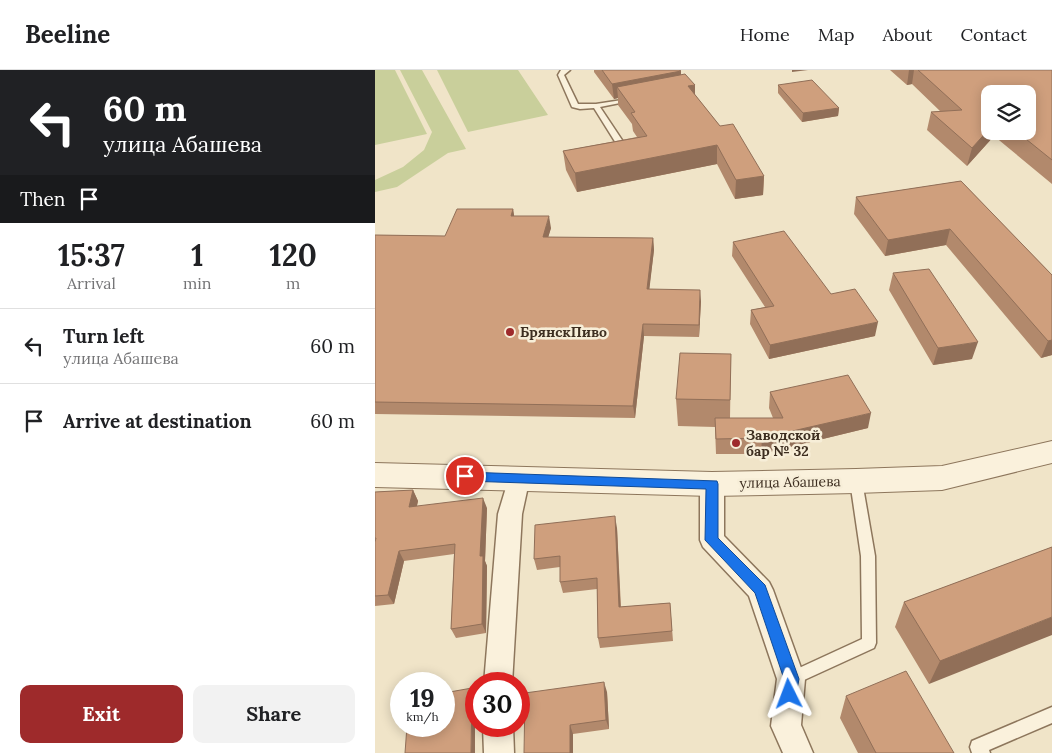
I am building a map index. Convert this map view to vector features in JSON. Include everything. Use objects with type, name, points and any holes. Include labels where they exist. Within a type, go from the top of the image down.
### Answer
[{"type":"street","name":"улица Абашева","points":[[375,474],[712,484],[856,481],[941,478],[1052,452]]},
{"type":"street","points":[[499,672],[510,514],[519,477]]},
{"type":"street","points":[[712,484],[712,540],[760,590],[791,679],[785,726],[798,753]]},
{"type":"street","points":[[498,737],[499,753]]},
{"type":"lane","points":[[567,70],[562,72],[561,75],[575,105],[580,107],[641,98]]},
{"type":"lane","points":[[596,106],[623,146]]},
{"type":"lane","points":[[791,679],[869,643],[868,556],[856,481]]},
{"type":"lane","points":[[982,753],[978,747],[1052,714]]},
{"type":"green space","points":[[375,70],[395,70],[427,134],[375,145]]},
{"type":"green space","points":[[400,70],[422,70],[466,149],[448,153],[397,187],[375,192],[375,180],[403,167],[424,150],[432,132]]},
{"type":"green space","points":[[437,70],[518,70],[548,115],[468,132]]},
{"type":"building","points":[[602,70],[679,70],[681,71],[612,84]]},
{"type":"building","points":[[918,70],[1052,70],[1052,160],[1027,140],[1036,140],[1036,85],[981,85],[981,138],[972,148],[931,112],[962,110]]},
{"type":"building","points":[[685,74],[695,85],[688,86],[720,126],[733,124],[764,176],[736,180],[717,145],[575,173],[563,151],[647,136],[631,113],[635,112],[617,87]]},
{"type":"building","points":[[812,80],[839,108],[803,113],[778,85]]},
{"type":"building","points":[[961,181],[1052,275],[1052,340],[1048,341],[950,229],[888,240],[856,197]]},
{"type":"building","name":"БрянскПиво","points":[[457,209],[513,209],[511,216],[549,216],[543,237],[653,238],[647,289],[700,290],[699,325],[643,324],[633,406],[375,402],[375,235],[445,236]]},
{"type":"building","points":[[784,231],[831,294],[855,289],[878,322],[770,345],[751,310],[774,306],[733,242]]},
{"type":"building","points":[[929,269],[978,342],[938,348],[893,273]]},
{"type":"building","points":[[680,353],[731,354],[730,400],[676,399]]},
{"type":"building","points":[[848,375],[871,413],[762,438],[716,439],[715,418],[783,418],[770,392]]},
{"type":"building","points":[[413,490],[409,507],[483,498],[480,556],[483,556],[482,624],[451,629],[455,544],[399,551],[388,595],[375,596],[375,492]]},
{"type":"building","points":[[615,516],[619,607],[670,603],[672,631],[598,638],[597,578],[560,582],[560,556],[534,559],[535,525]]},
{"type":"building","points":[[1052,547],[1052,617],[940,661],[904,602]]},
{"type":"building","points":[[906,671],[954,753],[876,753],[846,696]]},
{"type":"building","points":[[604,682],[606,720],[570,725],[570,753],[524,753],[524,737],[530,737],[530,692]]},
{"type":"building","points":[[465,689],[465,737],[471,737],[471,753],[405,753],[406,737],[455,737],[455,691]]},
{"type":"place","name":"БрянскПиво","points":[[510,332]]},
{"type":"place","name":"Заводской бар № 32","points":[[736,443]]},
{"type":"route","points":[[465,476],[712,484],[712,540],[760,590],[791,679],[789,694]]}]
